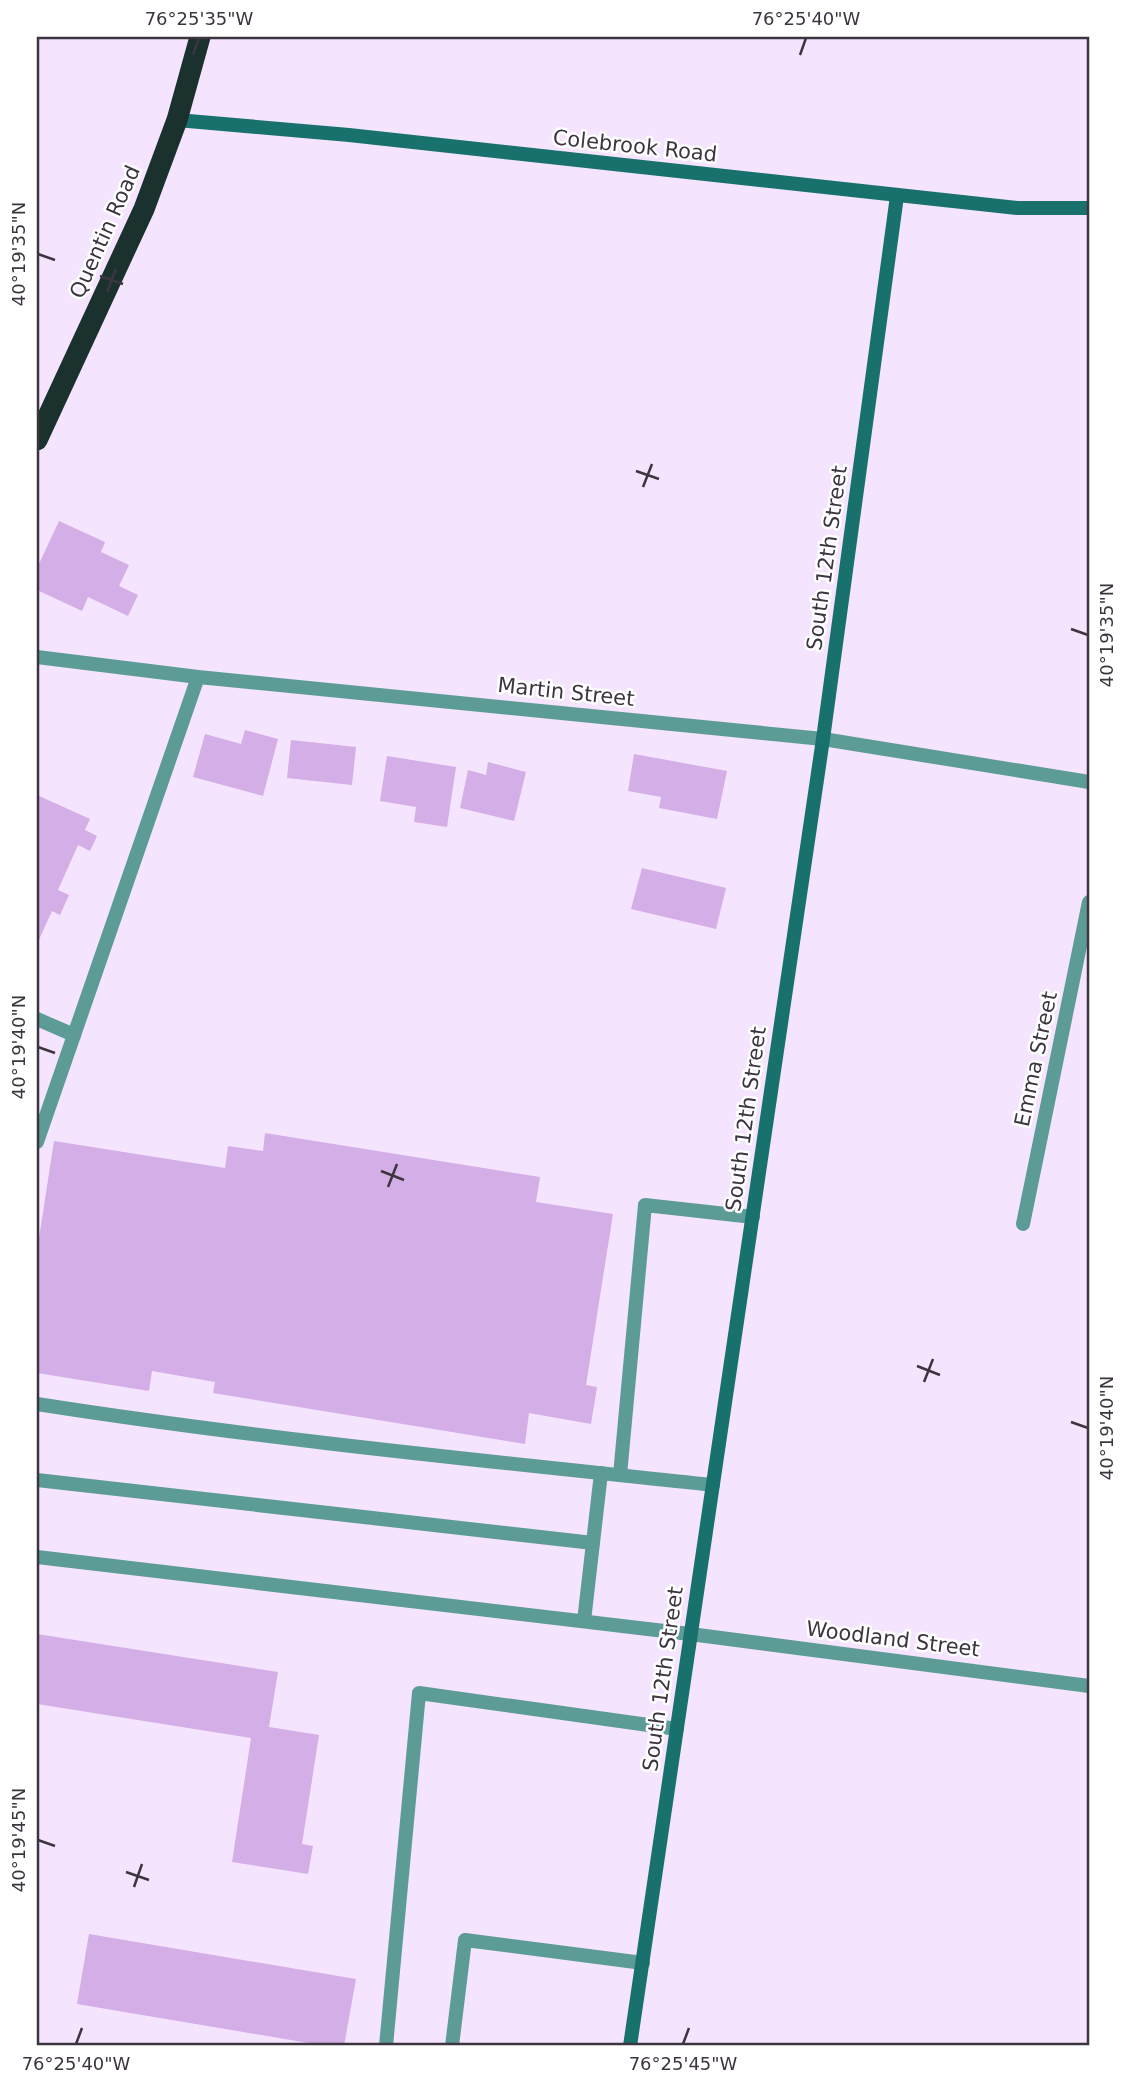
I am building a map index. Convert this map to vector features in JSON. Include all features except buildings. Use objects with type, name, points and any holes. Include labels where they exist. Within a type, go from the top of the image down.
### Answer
[{"type":"highway","name":"Quentin Road","points":[[37,440],[144,209],[177,120],[200,37]]},
{"type":"main road","name":"Colebrook Road","points":[[177,120],[349,135],[1017,208],[1089,208]]},
{"type":"main road","name":"South 12th Street","points":[[630,2046],[823,739],[897,196]]},
{"type":"street","name":"Martin Street","points":[[37,657],[198,677],[823,739],[1089,782]]},
{"type":"street","points":[[37,1142],[198,677]]},
{"type":"street","name":"Emma Street","points":[[1023,1224],[1089,902]]},
{"type":"street","points":[[37,1019],[74,1035]]},
{"type":"street","points":[[620,1475],[645,1205],[753,1217]]},
{"type":"street","points":[[37,1404],[126,1417],[713,1485]]},
{"type":"street","points":[[584,1621],[601,1473]]},
{"type":"street","points":[[37,1480],[593,1543]]},
{"type":"street","name":"Woodland Street","points":[[37,1558],[584,1621],[1089,1686]]},
{"type":"street","points":[[386,2046],[419,1693],[677,1729]]},
{"type":"street","points":[[452,2046],[465,1940],[643,1963]]}]
